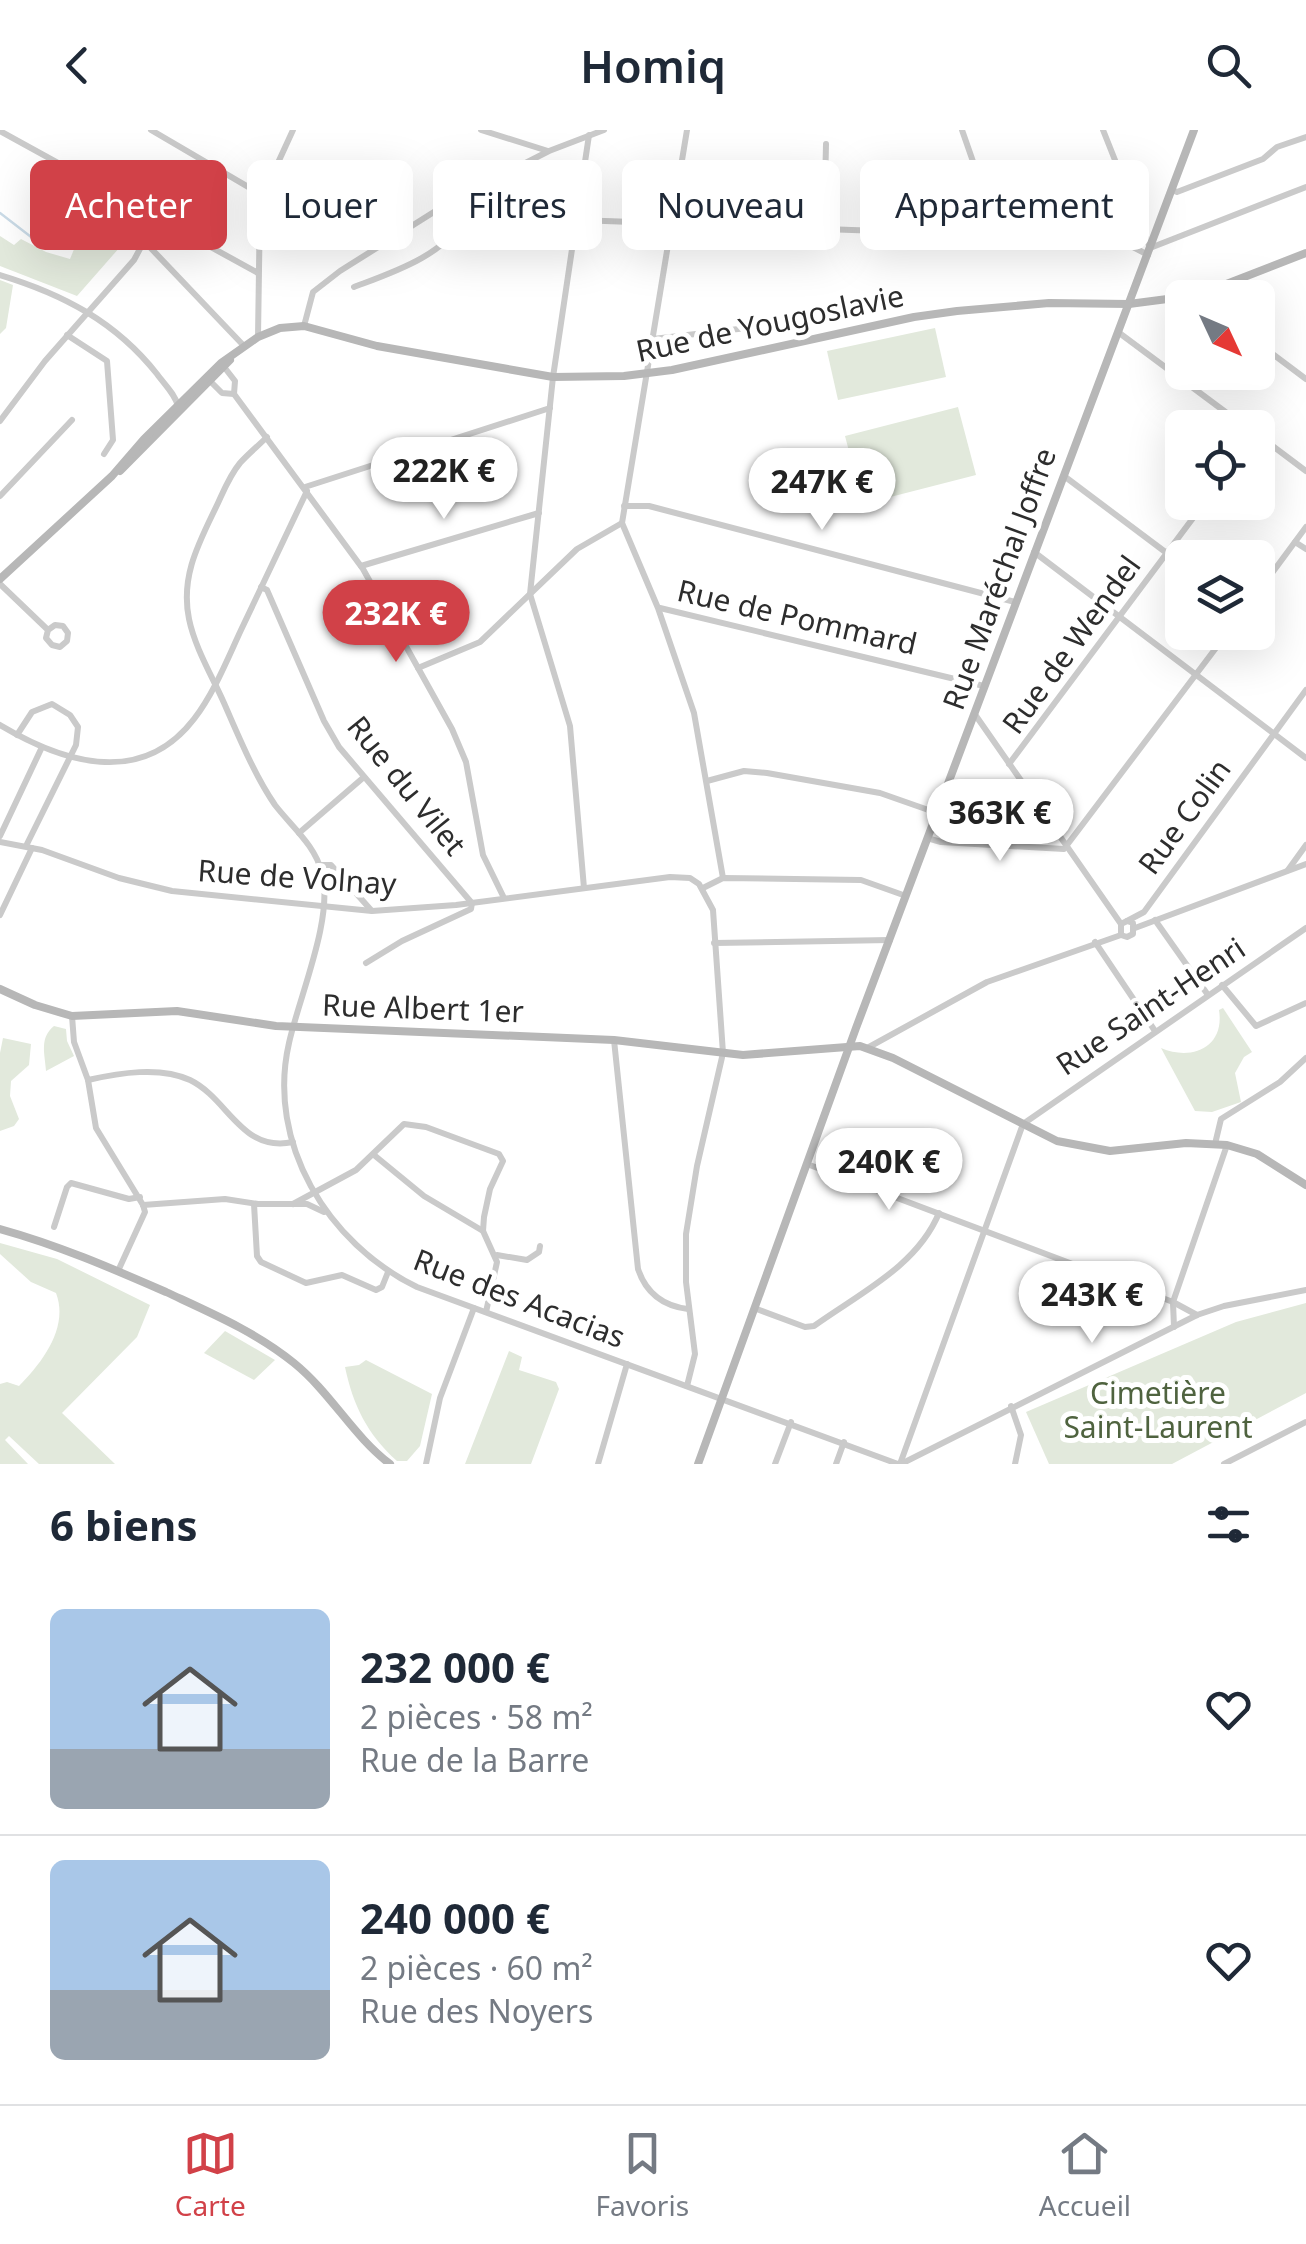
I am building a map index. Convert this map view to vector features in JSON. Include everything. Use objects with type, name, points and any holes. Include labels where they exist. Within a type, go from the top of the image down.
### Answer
[{"type":"main road","name":"Rue Maréchal Joffre","points":[[698,1464],[850,1045],[1194,130]]},
{"type":"main road","name":"Rue de Yougoslavie","points":[[1238,280],[1306,253]]},
{"type":"main road","name":"Rue de Yougoslavie","points":[[304,326],[377,346],[553,377],[606,378],[647,374],[942,313],[1165,300]]},
{"type":"main road","points":[[0,582],[112,476],[179,404],[244,346],[280,328],[304,326]]},
{"type":"main road","points":[[112,476],[130,464],[208,379]]},
{"type":"main road","name":"Rue Albert 1er","points":[[0,989],[72,1016],[177,1011],[294,1026],[614,1040],[752,1055],[850,1045],[870,1048],[1057,1141],[1088,1149],[1132,1150],[1186,1143],[1228,1145],[1257,1154],[1306,1184]]},
{"type":"main road","points":[[0,1229],[49,1242],[227,1320],[275,1350],[320,1388],[373,1451],[390,1464]]},
{"type":"street","points":[[151,130],[247,185]]},
{"type":"street","points":[[278,160],[293,130]]},
{"type":"street","points":[[481,130],[549,151]]},
{"type":"street","points":[[531,160],[604,130]]},
{"type":"street","points":[[682,160],[687,130]]},
{"type":"street","points":[[962,130],[972,160]]},
{"type":"street","points":[[1103,130],[1149,251]]},
{"type":"street","points":[[3,131],[55,160]]},
{"type":"street","points":[[586,160],[589,135]]},
{"type":"street","points":[[1172,190],[1176,192],[1263,159],[1277,147],[1306,137]]},
{"type":"street","points":[[826,144],[826,160]]},
{"type":"street","points":[[1146,250],[1306,187]]},
{"type":"street","points":[[304,326],[313,292],[340,270],[433,212]]},
{"type":"street","points":[[354,288],[433,248]]},
{"type":"street","points":[[0,421],[139,250]]},
{"type":"street","points":[[153,250],[244,346]]},
{"type":"street","points":[[217,250],[258,273]]},
{"type":"street","points":[[258,337],[259,250]]},
{"type":"street","points":[[573,250],[553,377],[530,594],[570,726],[584,888]]},
{"type":"street","points":[[667,250],[622,523],[658,608],[694,713],[722,878]]},
{"type":"street","points":[[0,274],[88,312],[120,333],[140,352],[179,404],[175,418]]},
{"type":"street","points":[[653,338],[842,316]]},
{"type":"street","points":[[1118,332],[1223,410]]},
{"type":"street","points":[[67,335],[108,361],[112,440],[104,454]]},
{"type":"street","points":[[1275,356],[1306,379]]},
{"type":"street","points":[[223,365],[236,382],[234,394],[360,566],[460,745],[482,855],[504,898]]},
{"type":"street","points":[[208,379],[222,393],[234,394]]},
{"type":"street","points":[[0,724],[42,746],[91,763],[128,760],[152,753],[185,730],[216,684],[306,489],[550,408]]},
{"type":"street","points":[[0,496],[72,420]]},
{"type":"street","points":[[267,437],[232,474],[192,556],[189,618],[216,684],[275,804],[320,865],[331,866],[372,911]]},
{"type":"street","points":[[1275,449],[1306,472]]},
{"type":"street","points":[[1062,475],[1165,552]]},
{"type":"street","points":[[624,506],[649,506],[1015,602]]},
{"type":"street","points":[[360,566],[538,513]]},
{"type":"street","points":[[418,668],[480,642],[585,543],[622,523]]},
{"type":"street","points":[[1275,569],[1306,527]]},
{"type":"street","points":[[1295,542],[1306,550]]},
{"type":"street","points":[[1034,552],[1306,758]]},
{"type":"street","name":"Rue de Wendel","points":[[1010,764],[1165,558]]},
{"type":"street","points":[[0,582],[48,630]]},
{"type":"street","name":"Rue du Vilet","points":[[262,586],[339,746],[472,903]]},
{"type":"street","name":"Rue de Pommard","points":[[658,608],[984,686]]},
{"type":"street","points":[[928,838],[980,845],[1058,850],[1068,847],[1215,650]]},
{"type":"street","name":"Rue Colin","points":[[1124,922],[1144,912],[1306,690]]},
{"type":"street","points":[[0,915],[76,746],[78,727],[70,715],[52,704],[32,712],[17,735]]},
{"type":"street","points":[[974,713],[1124,922],[1135,928]]},
{"type":"street","points":[[0,839],[42,746]]},
{"type":"street","points":[[707,780],[744,771],[767,773],[880,793],[937,812]]},
{"type":"street","points":[[299,833],[364,777]]},
{"type":"street","name":"Rue de Volnay","points":[[0,839],[172,891],[324,908],[372,911],[472,903],[682,877],[703,888]]},
{"type":"street","points":[[1288,871],[1306,846]]},
{"type":"street","points":[[870,1048],[974,988],[1096,942],[1131,936],[1135,928],[1306,864]]},
{"type":"street","name":"Rue des Acacias","points":[[320,865],[324,908],[294,1026],[285,1080],[293,1142],[313,1192],[355,1246],[388,1272],[474,1308],[900,1464]]},
{"type":"street","points":[[686,1386],[695,1354],[688,1309],[688,1218],[723,1053],[713,910],[703,888],[722,878],[861,880],[906,896]]},
{"type":"street","points":[[366,963],[402,940],[471,909],[472,903]]},
{"type":"street","points":[[1156,920],[1208,995]]},
{"type":"street","points":[[1122,935],[1124,922]]},
{"type":"street","name":"Rue Saint-Henri","points":[[1022,1124],[1306,928]]},
{"type":"street","points":[[714,943],[890,940]]},
{"type":"street","points":[[1096,942],[1155,1031]]},
{"type":"street","points":[[1222,985],[1256,1026],[1306,1003]]},
{"type":"street","points":[[72,1016],[74,1042],[88,1080],[98,1132],[118,1169],[142,1201],[144,1212],[118,1271]]},
{"type":"street","points":[[614,1040],[638,1270],[652,1294],[668,1305],[688,1309]]},
{"type":"street","points":[[1215,1144],[1221,1119],[1280,1082],[1306,1058]]},
{"type":"street","points":[[88,1080],[142,1073],[176,1075],[203,1088],[250,1136],[268,1142],[293,1142]]},
{"type":"street","points":[[293,1204],[356,1170],[404,1124],[458,1137],[499,1154],[503,1162],[486,1201],[483,1231]]},
{"type":"street","points":[[900,1464],[1022,1124]]},
{"type":"street","points":[[1174,1326],[1173,1302],[1228,1145]]},
{"type":"street","points":[[374,1155],[424,1196],[483,1231],[497,1256],[486,1312]]},
{"type":"street","points":[[807,1164],[1173,1302],[1197,1315]]},
{"type":"street","points":[[54,1227],[71,1183],[142,1201],[226,1199],[254,1204],[308,1204],[325,1212]]},
{"type":"street","points":[[254,1204],[257,1256],[271,1268],[306,1283],[342,1275],[376,1290],[388,1272]]},
{"type":"street","points":[[754,1308],[806,1327],[814,1326],[915,1254],[931,1234],[940,1213]]},
{"type":"street","points":[[497,1256],[528,1260],[539,1252],[540,1246]]},
{"type":"street","points":[[900,1464],[1197,1315],[1306,1290]]},
{"type":"street","points":[[426,1464],[440,1398],[474,1308]]},
{"type":"street","points":[[598,1464],[627,1364]]},
{"type":"street","points":[[1011,1406],[1020,1435],[1015,1464]]},
{"type":"street","points":[[775,1464],[791,1422]]},
{"type":"street","points":[[1224,1464],[1306,1422]]},
{"type":"street","points":[[836,1464],[844,1442]]},
{"type":"green space","points":[[0,236],[14,245],[21,239],[30,244],[30,250],[70,259],[74,250],[117,250],[77,296],[0,266]]},
{"type":"green space","points":[[0,280],[13,285],[6,328],[0,334]]},
{"type":"green space","points":[[935,328],[946,377],[838,400],[827,351]]},
{"type":"green space","points":[[958,407],[976,475],[863,504],[845,436]]},
{"type":"green space","points":[[1223,1008],[1252,1052],[1244,1057],[1235,1073],[1241,1102],[1212,1112],[1195,1111],[1161,1048],[1184,1053],[1204,1048],[1217,1034],[1219,1010]]},
{"type":"green space","points":[[54,1026],[66,1029],[74,1056],[46,1071],[45,1041]]},
{"type":"green space","points":[[3,1038],[31,1044],[29,1065],[11,1081],[10,1096],[19,1119],[14,1126],[0,1131],[0,1053]]},
{"type":"green space","points":[[0,1243],[57,1259],[150,1305],[137,1337],[62,1413],[115,1464],[39,1464],[9,1436],[5,1440],[28,1464],[0,1464],[0,1384],[19,1386],[37,1366],[56,1331],[59,1306],[56,1293],[31,1282],[0,1254]]},
{"type":"green space","name":"Cimetière Saint-Laurent","points":[[1306,1303],[1306,1393],[1172,1464],[1049,1464],[1026,1412],[1236,1322]]},
{"type":"green space","points":[[225,1331],[275,1360],[254,1380],[204,1353]]},
{"type":"green space","points":[[509,1351],[522,1357],[519,1370],[556,1382],[559,1389],[531,1464],[465,1464]]},
{"type":"green space","points":[[366,1360],[432,1394],[420,1446],[407,1461],[397,1461],[386,1451],[369,1429],[352,1394],[345,1367]]},
{"type":"waterway","points":[[0,213],[30,236]]}]
